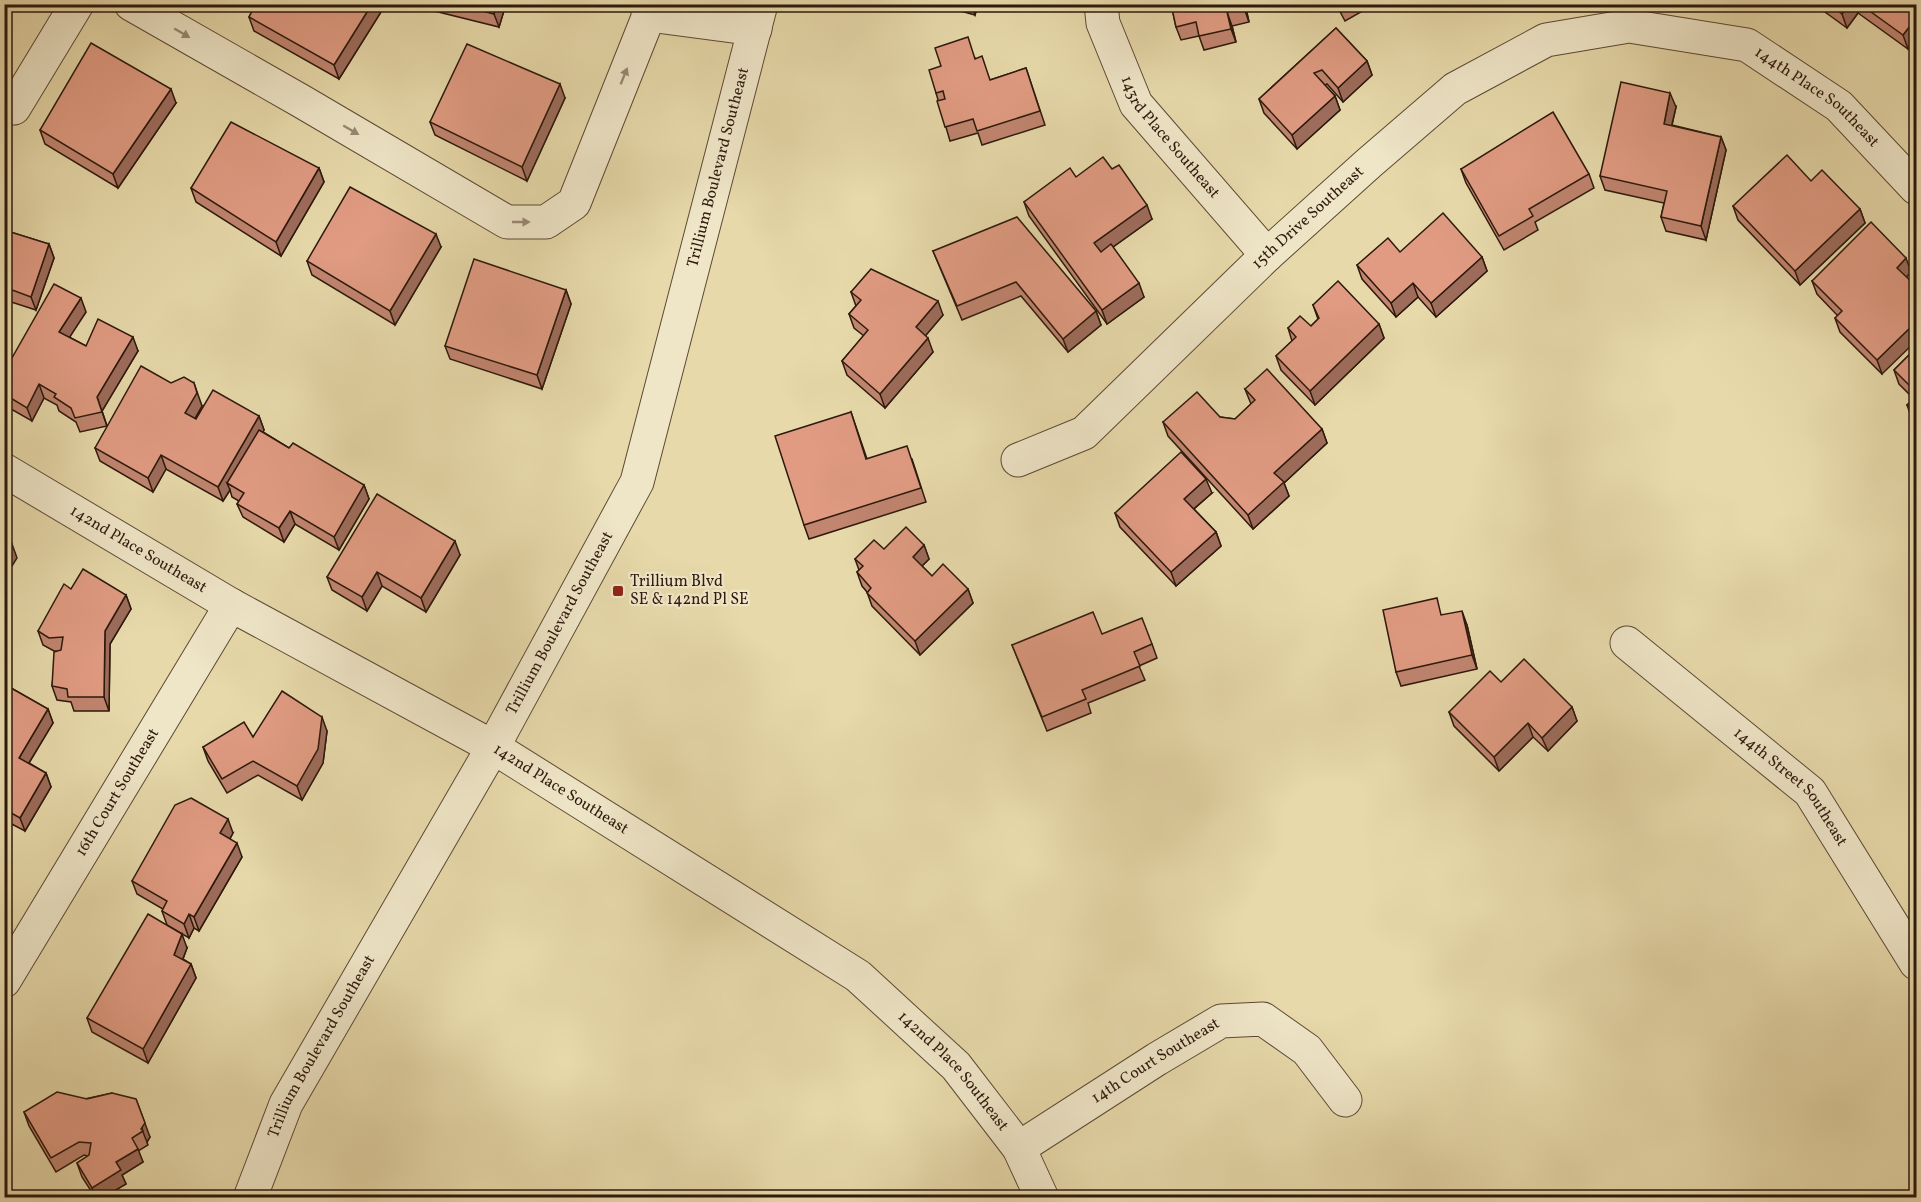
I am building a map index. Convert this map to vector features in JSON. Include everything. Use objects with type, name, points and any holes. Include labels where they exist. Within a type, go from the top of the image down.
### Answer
[{"type":"street","points":[[15,108],[77,4]]},
{"type":"street","points":[[131,4],[507,222],[546,222],[574,203],[648,10],[758,17]]},
{"type":"street","name":"143rd Place Southeast","points":[[1101,4],[1103,23],[1136,104],[1267,255]]},
{"type":"street","name":"Trillium Boulevard Southeast","points":[[250,1197],[286,1104],[493,747],[638,482],[758,17]]},
{"type":"street","name":"15th Drive Southeast","points":[[1018,460],[1084,433],[1267,255],[1455,89],[1546,40],[1629,26]]},
{"type":"street","name":"144th Place Southeast","points":[[1629,26],[1747,45],[1839,106],[1917,188]]},
{"type":"street","name":"142nd Place Southeast","points":[[4,470],[231,604],[493,747],[858,976],[956,1066],[1019,1148],[1042,1197]]},
{"type":"street","name":"16th Court Southeast","points":[[4,981],[231,604]]},
{"type":"street","name":"144th Street Southeast","points":[[1627,643],[1810,792],[1917,963]]},
{"type":"street","name":"14th Court Southeast","points":[[1019,1148],[1157,1059],[1221,1021],[1263,1019],[1307,1050],[1345,1100]]},
{"type":"building","points":[[256,4],[372,4],[334,65],[249,17]]},
{"type":"building","points":[[456,4],[497,4],[494,14]]},
{"type":"building","points":[[1171,4],[1243,4],[1244,8],[1227,12],[1231,29],[1199,36],[1196,22],[1176,27]]},
{"type":"building","points":[[1829,4],[1849,4],[1842,14]]},
{"type":"building","points":[[1860,4],[1917,4],[1917,17],[1903,35]]},
{"type":"building","points":[[1336,28],[1367,61],[1338,88],[1322,70],[1314,73],[1335,96],[1292,135],[1259,99]]},
{"type":"building","points":[[968,37],[975,59],[982,56],[990,80],[1026,68],[1040,111],[977,131],[973,119],[945,127],[937,101],[945,99],[943,91],[936,93],[929,70],[941,66],[935,48]]},
{"type":"building","points":[[91,43],[171,89],[113,174],[40,130]]},
{"type":"building","points":[[467,44],[560,84],[522,167],[430,122]]},
{"type":"building","points":[[1621,82],[1670,93],[1664,124],[1721,137],[1701,226],[1661,217],[1667,191],[1600,176]]},
{"type":"building","points":[[1553,112],[1589,174],[1529,209],[1533,216],[1499,236],[1461,169]]},
{"type":"building","points":[[231,122],[319,168],[276,242],[191,188]]},
{"type":"building","points":[[1787,155],[1811,181],[1822,170],[1860,209],[1795,271],[1733,206]]},
{"type":"building","points":[[1103,157],[1112,169],[1119,165],[1147,205],[1094,243],[1101,252],[1111,244],[1139,283],[1102,310],[1024,202],[1070,168],[1076,177]]},
{"type":"building","points":[[350,187],[436,234],[390,311],[307,261]]},
{"type":"building","points":[[1443,213],[1482,257],[1431,303],[1413,283],[1391,303],[1357,265],[1388,238],[1400,252]]},
{"type":"building","points":[[1017,217],[1096,311],[1063,339],[1016,282],[957,306],[933,251]]},
{"type":"building","points":[[1871,222],[1906,258],[1897,268],[1917,287],[1917,321],[1877,360],[1835,318],[1842,311],[1812,281]]},
{"type":"building","points":[[4,230],[49,244],[31,297],[4,287]]},
{"type":"building","points":[[474,259],[566,290],[537,375],[445,346]]},
{"type":"building","points":[[871,269],[938,301],[916,327],[928,338],[880,394],[842,361],[868,330],[849,314],[861,300],[851,292]]},
{"type":"building","points":[[1338,281],[1379,324],[1310,391],[1276,356],[1296,337],[1288,328],[1300,316],[1311,326],[1319,318],[1313,305]]},
{"type":"building","points":[[54,284],[81,298],[59,332],[86,346],[98,319],[133,337],[97,397],[102,412],[75,418],[71,408],[54,397],[56,394],[39,384],[27,408],[4,394],[4,372]]},
{"type":"building","points":[[1917,347],[1917,393],[1894,370]]},
{"type":"building","points":[[141,366],[171,383],[184,377],[194,383],[197,393],[185,413],[196,419],[213,390],[259,416],[218,487],[161,455],[148,478],[95,448]]},
{"type":"building","points":[[1267,369],[1322,429],[1274,473],[1284,482],[1248,515],[1163,422],[1197,392],[1220,417],[1235,419],[1255,400],[1245,389]]},
{"type":"building","points":[[1917,396],[1917,414],[1907,405]]},
{"type":"building","points":[[851,412],[866,459],[907,446],[921,488],[804,525],[775,436]]},
{"type":"building","points":[[259,430],[289,448],[293,443],[364,485],[334,537],[290,511],[279,528],[237,504],[244,493],[227,483]]},
{"type":"building","points":[[1181,452],[1206,479],[1184,499],[1216,532],[1171,572],[1115,513]]},
{"type":"building","points":[[377,494],[455,541],[421,598],[377,572],[362,597],[327,577]]},
{"type":"building","points":[[906,527],[924,545],[913,557],[932,576],[943,564],[968,589],[915,641],[867,593],[871,588],[857,572],[863,566],[855,559],[874,540],[884,549]]},
{"type":"building","points":[[4,539],[12,544],[4,557]]},
{"type":"building","points":[[83,569],[126,595],[105,631],[104,697],[68,697],[67,689],[52,686],[54,652],[61,650],[63,637],[49,638],[38,631],[64,584],[71,589]]},
{"type":"building","points":[[1437,598],[1441,615],[1462,611],[1472,655],[1396,672],[1383,610]]},
{"type":"building","points":[[1093,612],[1102,634],[1142,618],[1152,644],[1134,652],[1140,666],[1082,690],[1086,699],[1042,717],[1012,645]]},
{"type":"building","points":[[1524,659],[1572,707],[1542,738],[1528,723],[1494,757],[1449,712],[1490,671],[1501,682]]},
{"type":"building","points":[[4,684],[48,709],[19,758],[46,773],[20,818],[4,809]]},
{"type":"building","points":[[282,691],[322,717],[318,749],[297,786],[253,761],[222,779],[203,747],[244,722],[253,737]]},
{"type":"building","points":[[191,798],[228,819],[220,833],[237,843],[194,917],[189,914],[184,924],[162,911],[167,901],[132,881],[175,805]]},
{"type":"building","points":[[148,914],[182,934],[174,955],[191,964],[143,1049],[87,1018]]},
{"type":"building","points":[[57,1092],[87,1099],[112,1093],[136,1099],[145,1123],[141,1129],[143,1131],[132,1138],[138,1149],[116,1162],[121,1170],[92,1188],[77,1163],[89,1155],[91,1143],[79,1142],[51,1158],[24,1112]]},
{"type":"place","name":"Trillium Blvd SE & 142nd Pl SE","points":[[618,591]]}]
